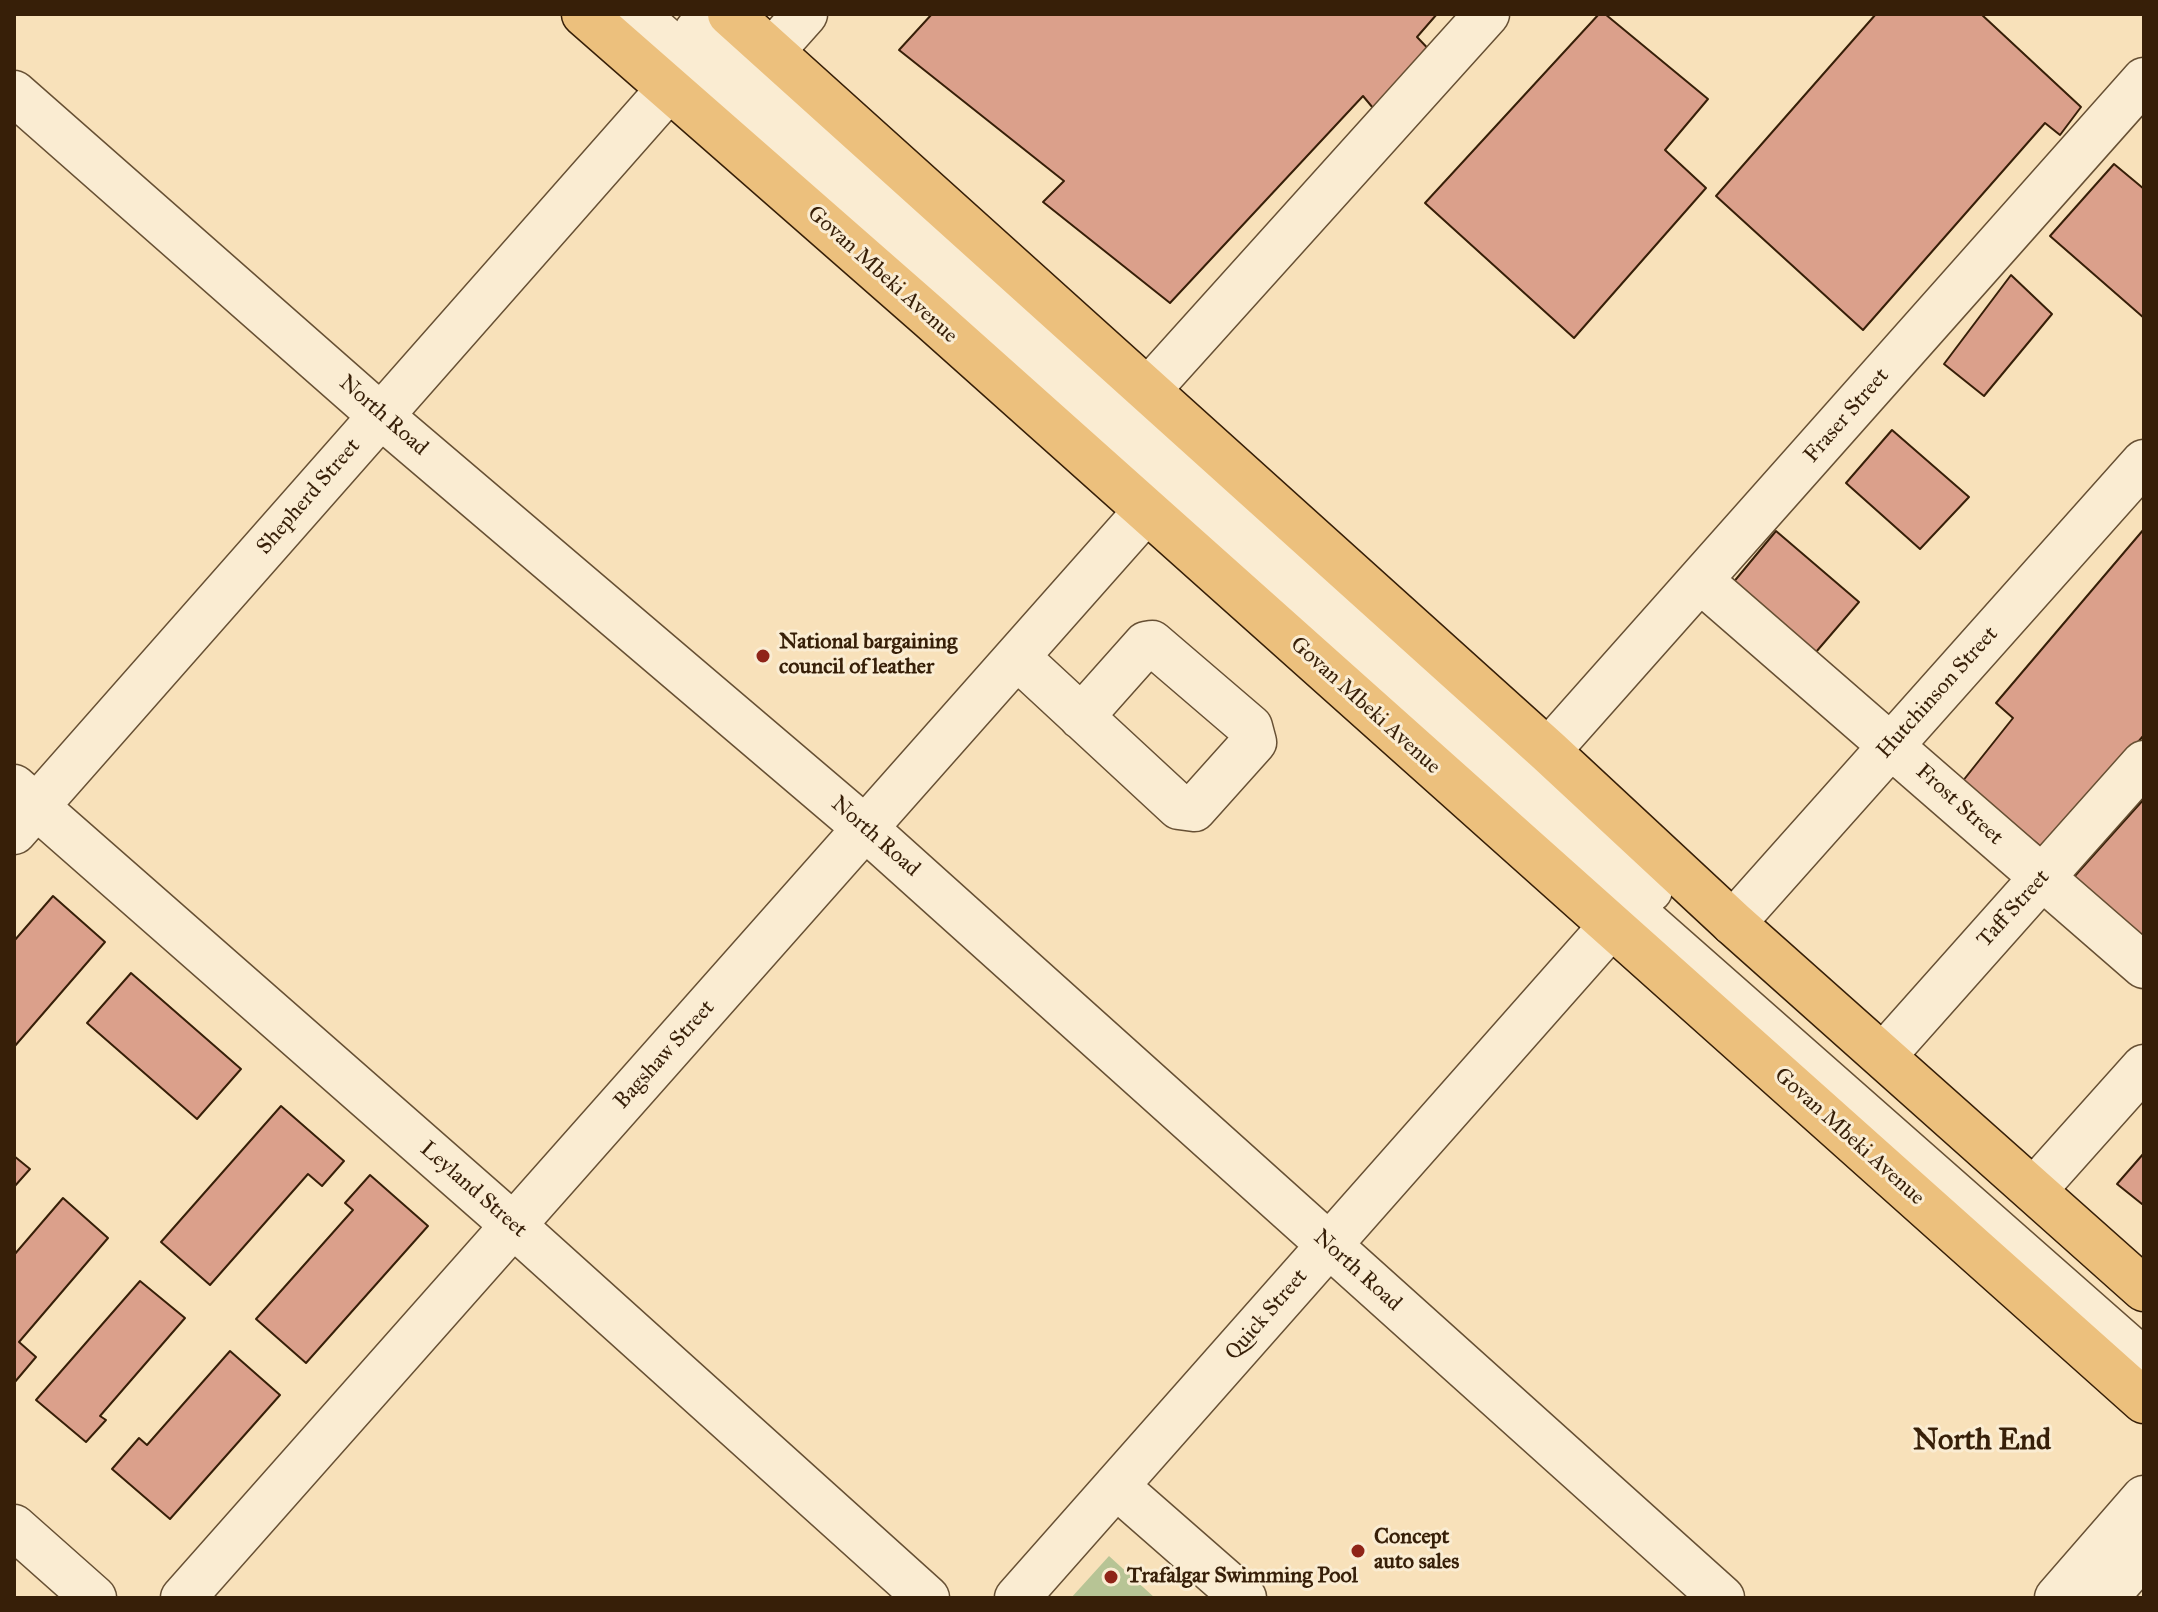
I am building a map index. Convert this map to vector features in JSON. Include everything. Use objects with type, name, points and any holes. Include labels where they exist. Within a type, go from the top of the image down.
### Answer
[{"type":"main road","name":"Govan Mbeki Avenue","points":[[584,14],[668,90],[717,129],[2144,1401]]},
{"type":"main road","points":[[730,14],[1548,751],[1733,923],[2144,1289]]},
{"type":"street","points":[[636,14],[732,105],[1277,597],[2144,1361]]},
{"type":"street","points":[[677,14],[1494,733],[1640,881],[2144,1323]]},
{"type":"street","points":[[772,51],[805,14]]},
{"type":"street","points":[[1148,390],[1487,14]]},
{"type":"street","name":"Fraser Street","points":[[1548,751],[2144,80]]},
{"type":"street","name":"Shepherd Street","points":[[21,809],[381,416],[668,90]]},
{"type":"street","name":"North Road","points":[[14,93],[381,416],[865,828],[1722,1598]]},
{"type":"street","name":"Hutchinson Street","points":[[1733,923],[2144,462]]},
{"type":"street","name":"Bagshaw Street","points":[[183,1598],[1146,511]]},
{"type":"street","name":"Frost Street","points":[[1701,581],[2144,966]]},
{"type":"street","points":[[1017,657],[1081,717]]},
{"type":"street","name":"Taff Street","points":[[1884,1055],[2144,763]]},
{"type":"street","name":"Leyland Street","points":[[21,809],[513,1225],[927,1598]]},
{"type":"street","name":"Quick Street","points":[[1017,1598],[1612,925]]},
{"type":"street","points":[[2034,1190],[2144,1067]]},
{"type":"street","points":[[1116,1486],[1244,1598]]},
{"type":"street","points":[[2057,1598],[2144,1498]]},
{"type":"street","points":[[14,1527],[94,1598]]},
{"type":"street","points":[[2105,1598],[2144,1554]]},
{"type":"green space","name":"Trafalgar Swimming Pool","points":[[1109,1556],[1155,1598],[1071,1598]]},
{"type":"building","points":[[932,14],[1437,14],[1417,37],[1437,58],[1383,120],[1363,96],[1170,303],[1043,202],[1064,181],[899,50]]},
{"type":"building","points":[[1599,14],[1605,14],[1708,99],[1665,150],[1706,188],[1574,338],[1425,203]]},
{"type":"building","points":[[1876,14],[1981,14],[2081,107],[2060,135],[2045,123],[1863,330],[1716,196]]},
{"type":"building","points":[[2114,164],[2144,189],[2144,318],[2050,236]]},
{"type":"building","points":[[2011,275],[2052,314],[1984,396],[1944,364]]},
{"type":"building","points":[[1892,430],[1969,497],[1920,549],[1846,483]]},
{"type":"building","points":[[2144,529],[2144,735],[2045,850],[1962,782],[2013,718],[1996,703]]},
{"type":"building","points":[[1776,531],[1859,602],[1816,652],[1732,584]]},
{"type":"building","points":[[2144,799],[2144,937],[2073,878]]},
{"type":"building","points":[[53,896],[105,942],[14,1047],[14,941]]},
{"type":"building","points":[[131,973],[241,1069],[197,1119],[87,1023]]},
{"type":"building","points":[[281,1106],[344,1161],[322,1186],[308,1174],[210,1285],[161,1242]]},
{"type":"building","points":[[2144,1153],[2144,1202],[2142,1204],[2117,1184]]},
{"type":"building","points":[[14,1156],[30,1169],[14,1187]]},
{"type":"building","points":[[370,1175],[428,1226],[306,1363],[256,1319],[353,1210],[345,1203]]},
{"type":"building","points":[[63,1198],[108,1238],[19,1342],[36,1357],[14,1383],[14,1255]]},
{"type":"building","points":[[140,1281],[185,1318],[100,1416],[106,1420],[86,1442],[36,1400]]},
{"type":"building","points":[[230,1351],[280,1395],[170,1519],[112,1469],[139,1438],[147,1445]]},
{"type":"place","name":"National bargaining council of leather","points":[[763,656]]},
{"type":"place","name":"Concept auto sales","points":[[1358,1551]]},
{"type":"place","name":"Trafalgar Swimming Pool","points":[[1111,1577]]},
{"type":"district","name":"North End","points":[[1982,1442]]}]
